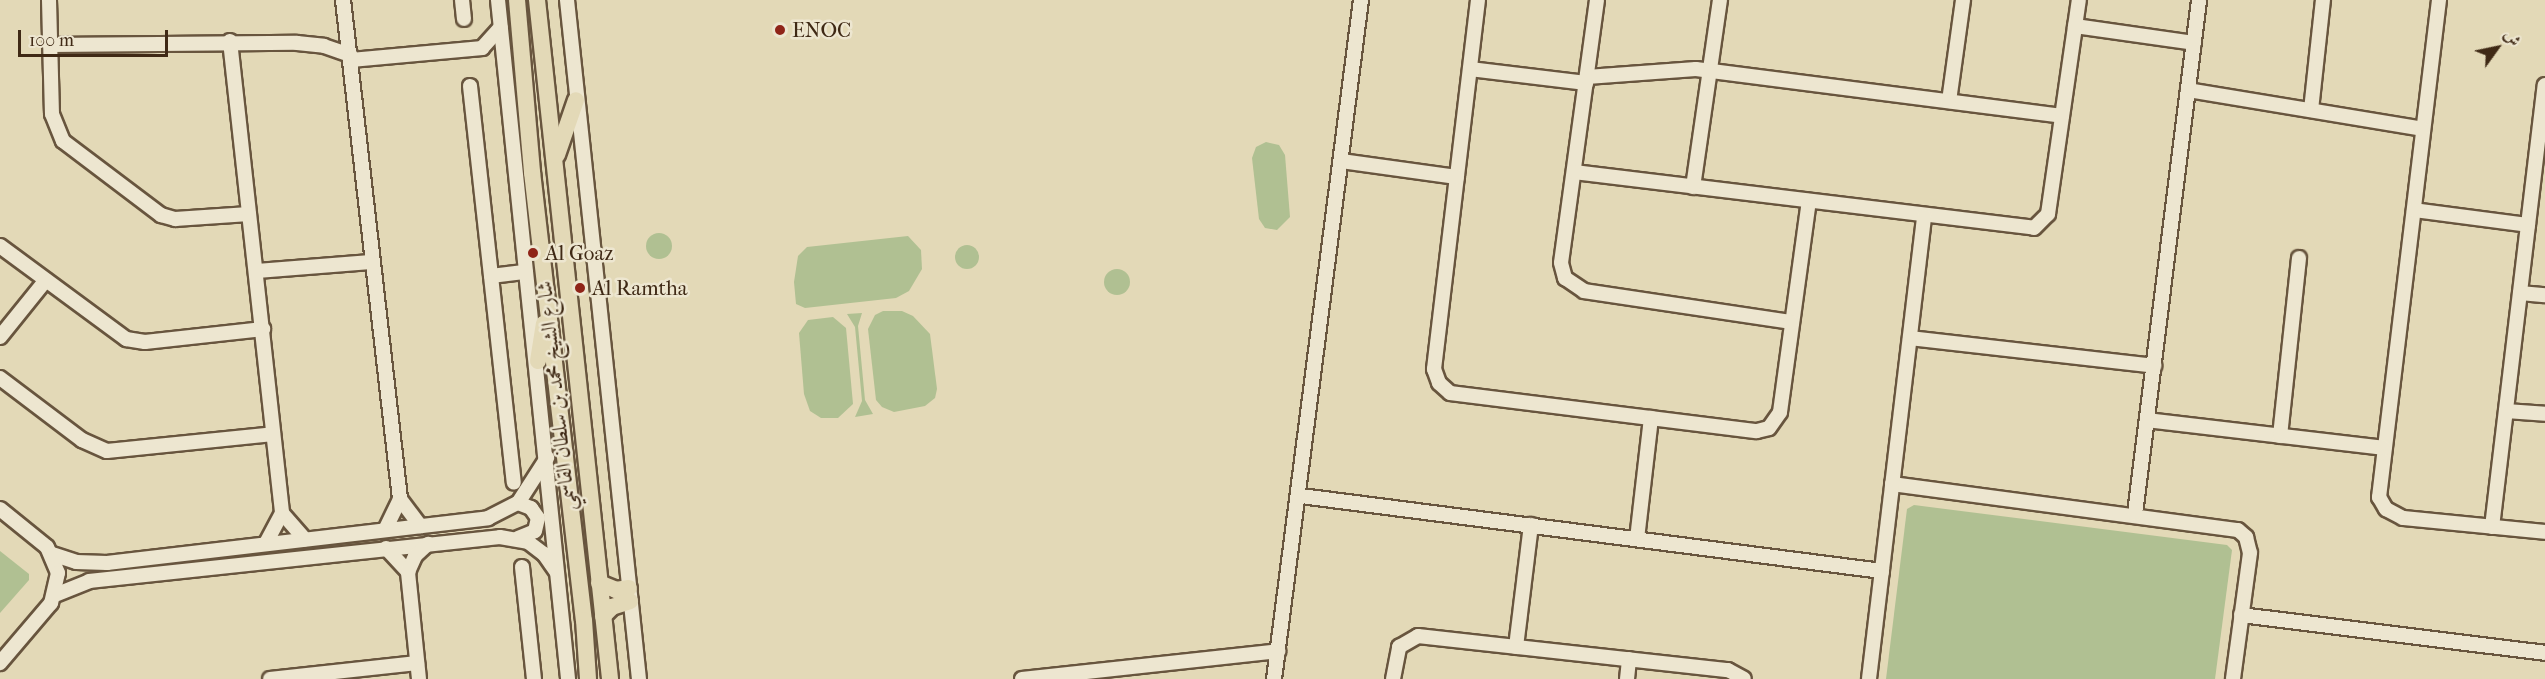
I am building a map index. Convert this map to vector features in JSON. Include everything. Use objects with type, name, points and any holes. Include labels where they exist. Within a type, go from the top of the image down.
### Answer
[{"type":"main road","name":"شارع الشيخ محمد بن سلطان القاسمي","points":[[539,2],[610,679]]},
{"type":"main road","name":"شارع الشيخ محمد بن سلطان القاسمي","points":[[516,3],[547,310],[584,620],[588,679]]},
{"type":"main road","points":[[555,171],[576,100]]},
{"type":"main road","points":[[538,361],[547,310]]},
{"type":"main road","points":[[599,583],[630,595]]},
{"type":"main road","points":[[603,616],[630,595]]},
{"type":"street","points":[[49,0],[53,124],[70,149],[168,218],[249,214]]},
{"type":"street","points":[[343,0],[371,262],[400,499],[420,526]]},
{"type":"street","points":[[462,0],[464,19]]},
{"type":"street","points":[[498,0],[526,272],[538,361],[556,571],[568,679]]},
{"type":"street","points":[[567,0],[639,679]]},
{"type":"street","points":[[1274,679],[1301,496],[1361,0]]},
{"type":"street","points":[[1478,0],[1434,369],[1439,383],[1457,395],[1757,431],[1770,428],[1780,412],[1809,201]]},
{"type":"street","points":[[1597,0],[1561,263],[1570,284],[1584,291],[1792,322]]},
{"type":"street","points":[[1693,187],[1720,0]]},
{"type":"street","points":[[1949,101],[1963,0]]},
{"type":"street","points":[[1574,172],[1924,216],[2028,228],[2039,226],[2048,214],[2079,0]]},
{"type":"street","points":[[2135,514],[2199,0]]},
{"type":"street","points":[[2311,110],[2324,0]]},
{"type":"street","points":[[2439,0],[2378,491],[2391,513],[2403,518],[2545,532]]},
{"type":"street","points":[[2075,26],[2194,43]]},
{"type":"street","points":[[50,45],[230,41],[310,44],[350,58],[473,50],[488,43],[501,27]]},
{"type":"street","points":[[230,41],[282,513],[266,543]]},
{"type":"street","points":[[473,50],[498,59],[506,70]]},
{"type":"street","points":[[1470,69],[1587,80],[1682,69],[1710,70],[2062,116]]},
{"type":"street","points":[[2492,527],[2545,85]]},
{"type":"street","points":[[470,86],[514,483]]},
{"type":"street","points":[[2188,90],[2423,129]]},
{"type":"street","points":[[1341,161],[1457,177]]},
{"type":"street","points":[[2414,210],[2528,225]]},
{"type":"street","points":[[1869,679],[1924,216]]},
{"type":"street","points":[[0,246],[118,334],[136,341],[263,329]]},
{"type":"street","points":[[2280,436],[2299,258]]},
{"type":"street","points":[[257,272],[371,262]]},
{"type":"street","points":[[491,276],[526,272]]},
{"type":"street","points":[[0,337],[45,280]]},
{"type":"street","points":[[2520,292],[2545,295]]},
{"type":"street","points":[[1910,338],[2154,366]]},
{"type":"street","points":[[0,378],[82,440],[107,451],[273,434]]},
{"type":"street","points":[[2506,411],[2545,414]]},
{"type":"street","points":[[1637,539],[1651,418]]},
{"type":"street","points":[[2147,420],[2384,448]]},
{"type":"street","points":[[0,509],[52,554],[76,562],[107,563],[488,518],[518,503],[547,458]]},
{"type":"street","points":[[1892,484],[2229,526],[2242,533],[2250,553],[2233,679]]},
{"type":"street","points":[[1301,496],[1882,571]]},
{"type":"street","points":[[385,530],[400,499]]},
{"type":"street","points":[[0,663],[55,596],[82,582],[386,548],[518,538],[535,531],[538,518],[531,508],[518,503]]},
{"type":"street","points":[[282,513],[305,538]]},
{"type":"street","points":[[1516,647],[1532,525]]},
{"type":"street","points":[[518,538],[544,554],[556,571]]},
{"type":"street","points":[[419,679],[408,572],[415,556],[428,544]]},
{"type":"street","points":[[386,548],[408,572]]},
{"type":"street","points":[[52,554],[58,573],[55,596]]},
{"type":"street","points":[[106,579],[107,563]]},
{"type":"street","points":[[522,567],[534,679]]},
{"type":"street","points":[[2241,615],[2545,653]]},
{"type":"street","points":[[1393,679],[1396,652],[1412,637],[1728,670],[1744,679]]},
{"type":"street","points":[[1022,679],[1278,651]]},
{"type":"street","points":[[1627,679],[1629,659]]},
{"type":"street","points":[[270,679],[417,663]]},
{"type":"green space","points":[[1266,142],[1279,145],[1285,155],[1290,217],[1277,230],[1265,228],[1259,219],[1252,158],[1256,147]]},
{"type":"green space","points":[[659,233],[668,237],[672,246],[668,255],[659,259],[650,255],[646,246],[650,237]]},
{"type":"green space","points":[[908,236],[921,250],[922,269],[909,291],[896,298],[805,308],[796,304],[794,282],[798,256],[807,247]]},
{"type":"green space","points":[[967,245],[972,246],[978,252],[978,262],[972,268],[967,269],[962,268],[956,262],[955,257],[956,252],[962,246]]},
{"type":"green space","points":[[1117,269],[1126,273],[1130,282],[1126,291],[1117,295],[1108,291],[1104,282],[1108,273]]},
{"type":"green space","points":[[883,311],[902,311],[913,316],[930,334],[937,389],[935,398],[925,406],[894,412],[882,407],[876,400],[868,329],[875,315]]},
{"type":"green space","points":[[862,313],[858,326],[865,400],[873,414],[855,417],[862,401],[855,327],[847,314]]},
{"type":"green space","points":[[833,317],[846,328],[853,404],[838,418],[821,418],[810,411],[804,394],[799,333],[808,320]]},
{"type":"green space","points":[[1914,505],[2227,545],[2232,550],[2215,679],[1886,679],[1907,509]]},
{"type":"green space","points":[[0,551],[29,574],[29,580],[0,613]]},
{"type":"place","name":"ENOC","points":[[780,30]]},
{"type":"place","name":"Al Goaz","points":[[533,253]]},
{"type":"place","name":"Al Ramtha","points":[[580,288]]}]
